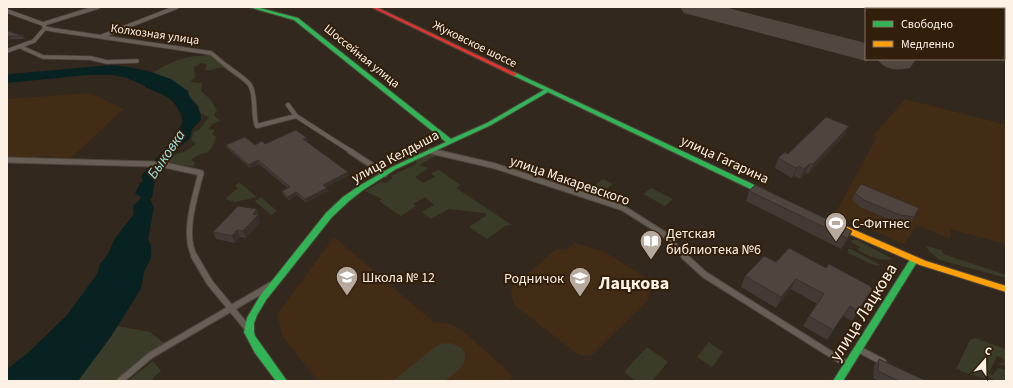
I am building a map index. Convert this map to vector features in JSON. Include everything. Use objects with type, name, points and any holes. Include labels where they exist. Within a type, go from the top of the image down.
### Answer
[{"type":"street","points":[[7,51],[21,47],[39,38],[44,26],[98,7]]},
{"type":"street","points":[[99,37],[177,7]]},
{"type":"street","name":"Шоссейная улица","points":[[251,7],[296,19],[450,142]]},
{"type":"street","name":"Жуковское шоссе","points":[[373,7],[546,90]]},
{"type":"street","name":"Колхозная улица","points":[[7,11],[44,26],[99,37],[212,53],[250,85],[254,100],[255,120],[257,126],[296,116]]},
{"type":"street","points":[[21,47],[43,57],[90,58],[107,62],[137,61]]},
{"type":"street","name":"улица Келдыша","points":[[249,330],[253,314],[274,284],[337,206],[353,193],[385,174],[430,151],[491,123],[546,90]]},
{"type":"street","name":"улица Гагарина","points":[[546,90],[771,196]]},
{"type":"street","points":[[288,105],[296,116],[385,174]]},
{"type":"street","name":"улица Макаревского","points":[[430,151],[496,166],[623,208],[664,234],[692,265],[705,275],[848,365]]},
{"type":"street","points":[[7,160],[151,164],[165,165],[201,173],[190,219],[191,251],[210,283],[230,309],[249,330],[252,340],[282,381]]},
{"type":"street","points":[[838,226],[914,260],[952,273],[1006,288]]},
{"type":"street","name":"улица Лацкова","points":[[838,381],[914,260]]},
{"type":"street","points":[[120,381],[150,355],[274,284]]},
{"type":"street","points":[[858,349],[891,366]]},
{"type":"shaded area","points":[[90,93],[123,109],[71,158],[52,158],[53,156],[38,156],[35,158],[7,156],[7,99]]},
{"type":"shaded area","points":[[905,99],[1006,125],[1006,244],[950,229],[951,239],[917,225],[904,244],[835,214],[877,137],[873,136]]},
{"type":"shaded area","name":"Школа № 12","points":[[334,237],[433,322],[450,324],[463,331],[513,376],[508,381],[318,381],[283,337],[278,317],[279,312]]},
{"type":"shaded area","name":"Родничок","points":[[575,243],[605,252],[648,279],[652,286],[648,300],[593,354],[588,356],[580,355],[574,351],[515,306],[511,295],[512,288],[556,249],[566,250]]},
{"type":"green space","points":[[213,53],[216,55],[218,61],[229,64],[237,72],[229,72],[223,68],[205,70],[207,64],[201,63],[194,67],[195,77],[190,82],[202,83],[201,91],[211,100],[217,111],[214,115],[220,121],[212,124],[208,129],[215,130],[212,134],[216,137],[214,144],[209,151],[192,159],[195,163],[194,166],[187,166],[166,161],[168,157],[186,151],[196,143],[191,140],[194,132],[200,129],[209,117],[199,112],[199,106],[196,103],[153,73],[181,59]]},
{"type":"green space","points":[[425,153],[437,155],[419,165],[428,168],[415,177],[423,183],[435,177],[431,173],[439,170],[460,185],[456,188],[512,225],[505,226],[487,239],[469,227],[487,215],[484,213],[449,209],[431,219],[422,212],[434,205],[425,197],[413,204],[416,206],[401,216],[379,201],[382,199],[365,191],[382,181],[385,183],[393,178],[391,176],[416,164],[417,157]]},
{"type":"green space","points":[[603,179],[613,184],[599,195],[590,189]]},
{"type":"green space","points":[[239,182],[257,197],[235,202],[225,199],[238,188],[235,186]]},
{"type":"green space","points":[[651,188],[673,199],[665,206],[643,194]]},
{"type":"green space","points":[[261,197],[277,211],[271,215],[255,201]]},
{"type":"green space","points":[[852,240],[857,240],[893,259],[884,260],[866,254],[858,250],[860,247],[851,242]]},
{"type":"green space","points":[[926,246],[941,250],[943,254],[1006,275],[1006,278],[940,260],[929,251]]},
{"type":"green space","points":[[848,249],[851,249],[880,265],[878,266],[871,264],[848,253]]},
{"type":"green space","points":[[117,326],[150,332],[164,343],[116,381],[78,381]]},
{"type":"green space","points":[[975,338],[1006,349],[1006,366],[997,364],[1005,362],[1002,358],[997,356],[989,373],[993,375],[998,368],[1006,370],[1006,381],[997,381],[986,376],[986,379],[956,369],[970,340]]},
{"type":"green space","points":[[709,342],[723,352],[712,367],[697,357]]},
{"type":"green space","points":[[450,343],[462,348],[465,353],[465,358],[461,367],[444,381],[393,381],[440,344]]},
{"type":"green space","points":[[647,347],[668,362],[652,381],[636,381],[624,372]]},
{"type":"green space","points":[[153,361],[161,371],[153,378],[153,381],[128,381]]},
{"type":"water","points":[[111,65],[151,72],[171,79],[188,91],[201,114],[201,120],[192,129],[190,138],[171,154],[169,157],[170,160],[160,162],[179,145],[185,134],[190,116],[178,96],[152,89],[127,78],[112,75],[88,75],[7,83],[7,75],[11,74]]},
{"type":"water","points":[[145,181],[151,183],[152,191],[150,199],[154,208],[148,239],[151,245],[151,258],[144,272],[141,289],[110,338],[78,381],[7,381],[7,369],[29,352],[67,315],[97,274],[100,264],[108,254],[115,238],[134,214],[133,206],[142,197],[135,194],[140,183]]},
{"type":"building","points":[[8,31],[23,36],[7,37]]},
{"type":"building","points":[[826,117],[849,126],[813,164],[810,163],[804,169],[798,166],[796,168],[778,158],[785,152],[788,154]]},
{"type":"building","points":[[296,130],[307,138],[303,139],[348,172],[323,185],[327,188],[305,199],[296,192],[288,197],[282,191],[290,187],[258,160],[249,165],[226,145],[245,137],[255,145],[262,141],[265,144]]},
{"type":"building","points":[[861,184],[919,208],[914,217],[900,215],[864,200],[855,193]]},
{"type":"building","points":[[755,185],[852,231],[847,238],[749,191]]},
{"type":"building","points":[[238,206],[257,209],[253,214],[258,215],[243,231],[237,230],[232,236],[213,232]]},
{"type":"building","points":[[789,248],[826,268],[829,264],[870,286],[872,289],[858,311],[850,306],[833,330],[809,316],[824,294],[796,279],[781,297],[745,276],[764,256],[776,262]]},
{"type":"building","points":[[879,359],[926,381],[899,381],[878,371]]},
{"type":"waterway","name":"Быковка","points":[[146,198],[149,180],[147,177],[156,164],[174,145],[187,122],[187,117],[177,100],[172,96],[148,85]]},
{"type":"runway","points":[[693,7],[865,52]]},
{"type":"traffic: fast","points":[[251,7],[296,19],[450,142]]},
{"type":"traffic: fast","points":[[514,74],[763,192]]},
{"type":"traffic: fast","points":[[282,381],[254,343],[249,332],[250,323],[253,314],[263,298],[329,215],[346,199],[361,188],[394,168],[489,124],[546,91]]},
{"type":"traffic: fast","points":[[838,381],[914,260]]},
{"type":"traffic: slow","points":[[843,228],[923,263],[1006,289]]},
{"type":"traffic: jam","points":[[373,7],[514,74]]},
{"type":"place","name":"С-Фитнес","points":[[836,242]]},
{"type":"place","name":"Детская библиотека №6","points":[[651,260]]},
{"type":"place","name":"Школа № 12","points":[[347,296]]},
{"type":"place","name":"Родничок","points":[[580,298]]},
{"type":"district","name":"Лацкова","points":[[634,283]]}]
